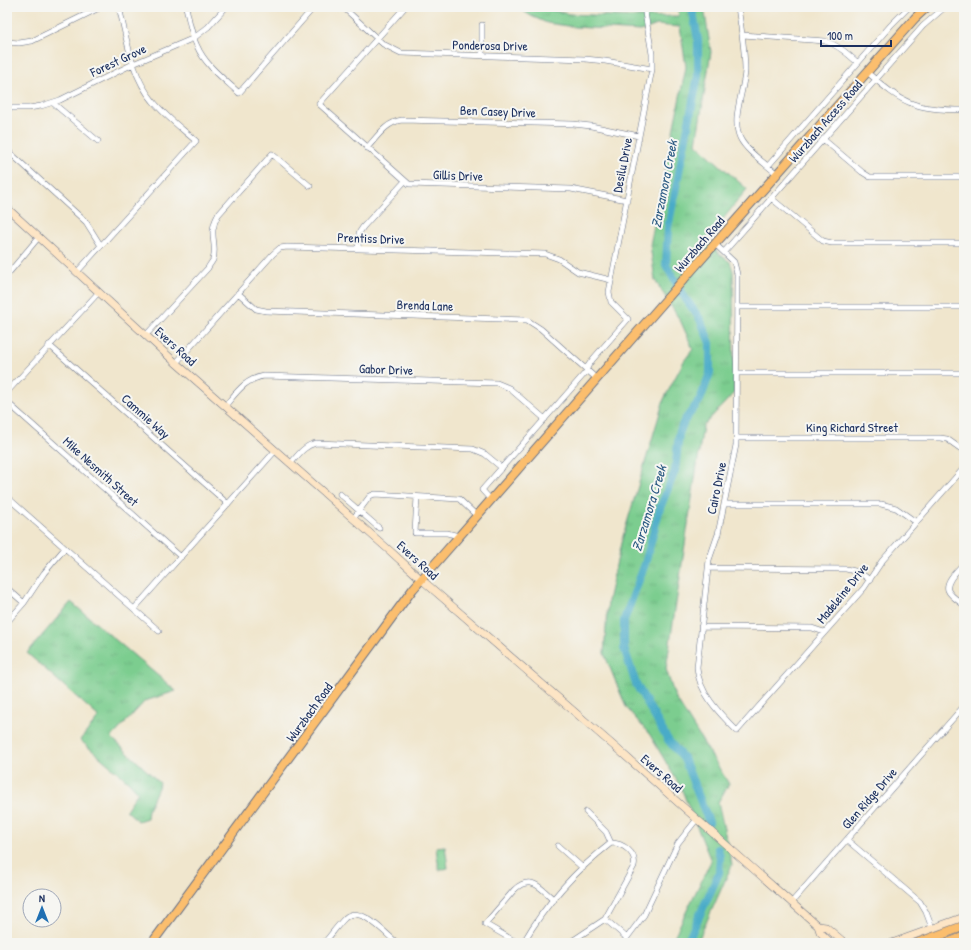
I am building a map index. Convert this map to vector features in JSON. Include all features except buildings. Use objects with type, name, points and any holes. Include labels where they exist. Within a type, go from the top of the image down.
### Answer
[{"type":"highway","points":[[916,939],[964,926]]},
{"type":"highway","points":[[948,943],[964,937]]},
{"type":"main road","name":"Wurzbach Road","points":[[152,943],[422,580],[476,516],[691,271],[915,18],[927,7]]},
{"type":"main road","name":"Evers Road","points":[[7,208],[176,363],[818,926],[820,932],[827,941]]},
{"type":"main road","points":[[900,943],[916,939],[932,928],[964,917]]},
{"type":"main road","name":"Evers Road","points":[[818,926],[826,927],[845,943]]},
{"type":"main road","points":[[892,943],[916,939]]},
{"type":"street","points":[[7,42],[19,43],[32,40],[101,7]]},
{"type":"street","points":[[77,272],[196,140],[160,109],[152,100],[139,78],[133,64],[119,7]]},
{"type":"street","points":[[186,7],[197,48],[204,58],[239,93],[314,7]]},
{"type":"street","name":"Forest Grove","points":[[7,108],[30,108],[53,103],[133,64],[194,38],[208,27],[226,7]]},
{"type":"street","name":"Ponderosa Drive","points":[[343,7],[377,39],[389,48],[407,54],[585,59],[652,69]]},
{"type":"street","points":[[377,39],[405,7]]},
{"type":"street","name":"Desilu Drive","points":[[587,371],[588,366],[593,359],[628,319],[611,302],[609,292],[652,69],[652,54],[644,7]]},
{"type":"street","points":[[738,7],[745,56],[744,78],[737,116],[737,130],[743,144],[777,174]]},
{"type":"street","name":"Wurzbach Access Road","points":[[724,252],[923,26],[945,7]]},
{"type":"street","name":"Wurzbach Access Road","points":[[768,166],[907,8]]},
{"type":"street","points":[[482,26],[482,56]]},
{"type":"street","points":[[742,35],[825,41],[844,51],[858,63]]},
{"type":"street","name":"Gillis Drive","points":[[377,39],[319,104],[409,184],[571,190],[627,200]]},
{"type":"street","points":[[867,72],[894,95],[919,107],[936,110],[964,110]]},
{"type":"street","points":[[53,103],[98,141]]},
{"type":"street","name":"Ben Casey Drive","points":[[367,148],[392,122],[402,120],[573,124],[591,126],[639,136]]},
{"type":"street","points":[[823,139],[870,177],[964,177]]},
{"type":"street","points":[[7,150],[86,222],[101,246]]},
{"type":"street","points":[[146,335],[208,268],[213,260],[214,252],[212,233],[214,222],[218,215],[272,154],[310,186]]},
{"type":"street","points":[[358,249],[360,233],[363,227],[405,181]]},
{"type":"street","points":[[771,198],[823,241],[832,243],[964,243]]},
{"type":"street","points":[[7,275],[39,237]]},
{"type":"street","name":"Cairo Drive","points":[[715,244],[734,262],[736,267],[738,307],[736,445],[718,534],[711,553],[697,667],[699,681],[703,690],[725,719],[737,731]]},
{"type":"street","name":"Prentiss Drive","points":[[176,363],[280,248],[545,254],[559,259],[578,272],[611,280]]},
{"type":"street","points":[[7,392],[98,292]]},
{"type":"street","name":"Brenda Lane","points":[[238,293],[256,309],[266,311],[527,320],[541,329],[596,379]]},
{"type":"street","points":[[738,307],[964,307]]},
{"type":"street","name":"Cammie Way","points":[[49,345],[228,504]]},
{"type":"street","points":[[491,500],[482,490],[587,371]]},
{"type":"street","points":[[737,372],[964,373]]},
{"type":"street","name":"Gabor Drive","points":[[225,406],[249,380],[255,377],[264,376],[497,383],[509,388],[545,419]]},
{"type":"street","name":"Mike Nesmith Street","points":[[7,402],[181,557]]},
{"type":"street","name":"King Richard Street","points":[[736,438],[940,438],[947,439],[964,451]]},
{"type":"street","points":[[291,463],[304,448],[316,443],[473,449],[485,454],[502,468]]},
{"type":"street","points":[[134,609],[276,450]]},
{"type":"street","name":"Madeleine Drive","points":[[737,731],[870,580],[882,561],[964,468]]},
{"type":"street","points":[[340,494],[379,528]]},
{"type":"street","points":[[353,518],[370,496],[375,494],[458,499],[476,516]]},
{"type":"street","points":[[7,496],[159,631]]},
{"type":"street","points":[[417,497],[415,533],[447,533],[459,536]]},
{"type":"street","points":[[724,504],[881,504],[891,506],[916,522]]},
{"type":"street","points":[[7,622],[24,603],[44,572],[65,548]]},
{"type":"street","points":[[964,563],[952,577],[948,586],[948,590],[964,605]]},
{"type":"street","points":[[709,568],[846,569],[859,572],[870,580]]},
{"type":"street","points":[[7,588],[24,603]]},
{"type":"street","points":[[701,627],[812,628],[824,632]]},
{"type":"street","name":"Glen Ridge Drive","points":[[791,903],[964,706]]},
{"type":"street","points":[[586,812],[606,832],[611,843]]},
{"type":"street","points":[[623,943],[644,915],[678,843],[696,819]]},
{"type":"street","points":[[847,840],[920,902],[926,912],[932,928]]},
{"type":"street","points":[[523,943],[536,921],[594,856],[611,843],[621,845],[632,853],[635,861],[634,866],[605,919],[569,943]]},
{"type":"street","points":[[558,846],[583,868]]},
{"type":"street","points":[[518,943],[485,924],[514,890],[524,883],[536,885],[554,900]]},
{"type":"street","points":[[324,943],[345,918],[354,914],[362,915],[369,919],[397,943]]},
{"type":"street","points":[[605,919],[627,938]]},
{"type":"green space","points":[[517,7],[543,7],[570,14],[637,17],[679,16],[678,7],[704,7],[711,52],[696,144],[747,189],[707,239],[718,253],[730,262],[733,271],[734,393],[703,426],[666,669],[675,697],[729,784],[718,802],[732,865],[697,943],[671,943],[711,861],[681,788],[650,735],[626,707],[604,653],[608,601],[621,543],[664,399],[684,361],[693,349],[681,322],[655,280],[650,245],[686,67],[680,27],[657,25],[641,31],[575,27],[547,23],[531,16]]},
{"type":"green space","points":[[71,602],[176,691],[145,701],[112,738],[160,783],[148,810],[147,818],[138,821],[126,810],[138,792],[129,782],[80,740],[99,717],[27,653]]},
{"type":"green space","points":[[445,846],[448,868],[439,870],[436,847]]},
{"type":"waterway","name":"Zarzamora Creek","points":[[692,7],[698,40],[698,76],[668,228],[666,265],[683,295],[700,319],[710,343],[710,373],[700,400],[684,421],[679,434],[675,471],[660,508],[645,564],[624,620],[624,648],[636,684],[668,740],[684,759],[709,822]]},
{"type":"waterway","name":"Zarzamora Creek","points":[[687,943],[719,873],[720,857],[718,849]]}]
